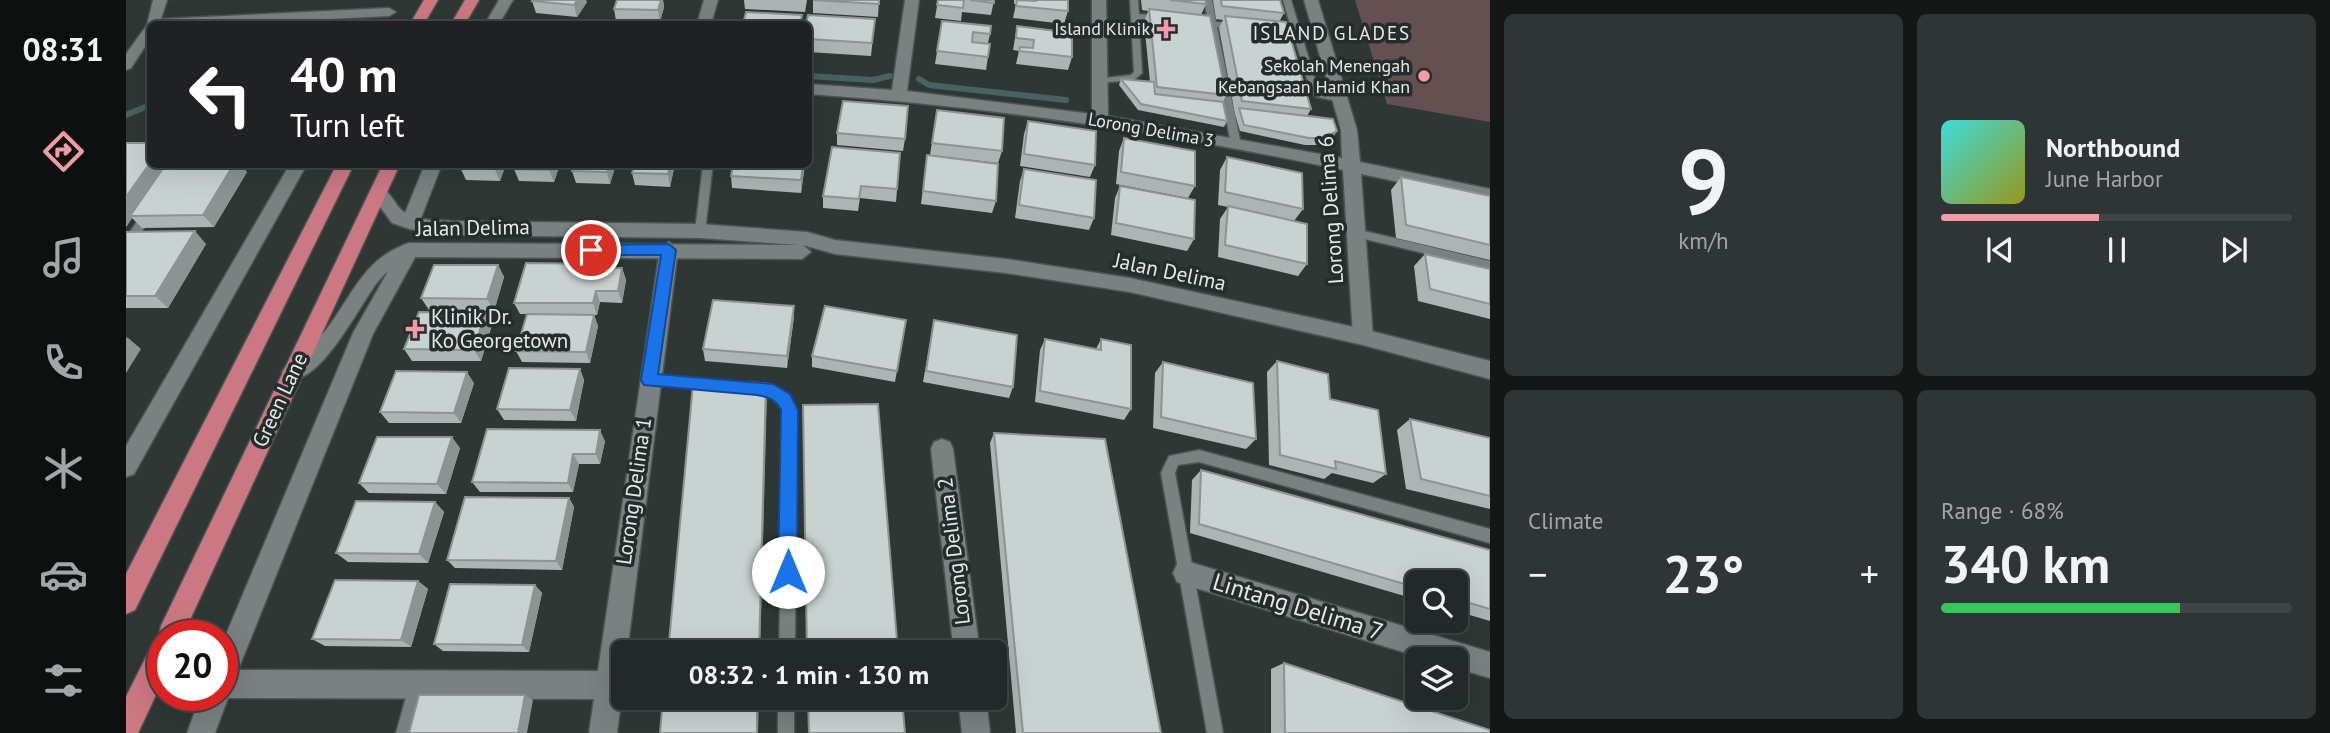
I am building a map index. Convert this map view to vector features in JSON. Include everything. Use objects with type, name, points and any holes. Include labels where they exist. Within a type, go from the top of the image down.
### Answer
[{"type":"highway","points":[[419,21],[431,0]]},
{"type":"highway","points":[[460,21],[472,0]]},
{"type":"highway","points":[[126,601],[344,168]]},
{"type":"highway","name":"Green Lane","points":[[177,620],[390,168]]},
{"type":"highway","points":[[126,727],[147,694]]},
{"type":"street","points":[[154,21],[160,0]]},
{"type":"street","points":[[494,21],[506,0]]},
{"type":"street","points":[[705,21],[712,0]]},
{"type":"street","points":[[899,93],[912,0]]},
{"type":"street","points":[[1098,0],[1100,120]]},
{"type":"street","name":"Lorong Delima 6","points":[[1311,0],[1349,130],[1363,337]]},
{"type":"street","points":[[238,21],[390,12]]},
{"type":"street","points":[[126,64],[147,34]]},
{"type":"street","name":"Lorong Delima 3","points":[[812,89],[899,93],[1100,120],[1353,166],[1490,195]]},
{"type":"street","points":[[126,467],[297,168]]},
{"type":"street","points":[[410,223],[432,168]]},
{"type":"street","name":"Jalan Delima","points":[[379,193],[398,218],[410,223],[452,228],[700,231],[807,239],[835,247],[1130,285],[1363,337],[1490,370]]},
{"type":"street","name":"Jalan Delima","points":[[293,372],[335,333],[378,267],[391,256],[410,250],[806,252],[835,247]]},
{"type":"street","points":[[238,638],[363,333],[389,282],[410,250]]},
{"type":"street","name":"Lorong Delima 1","points":[[603,733],[649,380],[669,250]]},
{"type":"street","name":"Lorong Delima 2","points":[[942,449],[965,640]]},
{"type":"street","name":"Lintang Delima 7","points":[[1186,573],[1490,665]]},
{"type":"street","points":[[238,684],[418,682],[608,685]]},
{"type":"street","points":[[973,710],[976,733]]},
{"type":"street","points":[[201,733],[209,711]]},
{"type":"lane","points":[[1100,81],[1130,78],[1138,74],[1134,0]]},
{"type":"lane","points":[[1208,0],[1236,145]]},
{"type":"lane","points":[[1287,0],[1314,90],[1320,96],[1339,100]]},
{"type":"lane","points":[[1134,16],[1173,19]]},
{"type":"lane","points":[[1186,21],[1248,27]]},
{"type":"lane","points":[[1260,28],[1296,31]]},
{"type":"lane","points":[[700,231],[708,168]]},
{"type":"lane","points":[[126,247],[153,206]]},
{"type":"lane","points":[[1356,233],[1490,265]]},
{"type":"lane","points":[[649,380],[773,391],[784,399],[790,410],[787,640]]},
{"type":"lane","points":[[1216,733],[1168,473],[1174,460],[1199,456],[1490,536]]},
{"type":"lane","points":[[404,733],[418,682]]},
{"type":"lane","points":[[786,710],[786,733]]},
{"type":"shaded area","name":"Sekolah Menengah Kebangsaan Hamid Khan","points":[[1355,0],[1490,0],[1490,122],[1387,104]]},
{"type":"building","points":[[533,0],[577,0],[574,5]]},
{"type":"building","points":[[617,0],[661,0],[658,10],[614,9]]},
{"type":"building","points":[[813,0],[879,0],[879,4]]},
{"type":"building","points":[[938,0],[964,0],[963,8],[937,5]]},
{"type":"building","points":[[970,0],[994,0],[994,3]]},
{"type":"building","points":[[1017,0],[1068,0],[1068,11],[1016,6]]},
{"type":"building","points":[[1170,0],[1205,0],[1206,4]]},
{"type":"building","points":[[1221,0],[1280,0],[1284,13],[1222,6]]},
{"type":"building","points":[[1149,9],[1210,16],[1226,95],[1157,87]]},
{"type":"building","points":[[746,12],[802,15],[801,21],[744,21]]},
{"type":"building","points":[[808,15],[875,19],[872,43],[812,39],[812,21],[807,21]]},
{"type":"building","points":[[1225,16],[1286,22],[1311,109],[1242,101]]},
{"type":"building","points":[[942,21],[991,26],[990,34],[973,32],[972,42],[990,44],[988,57],[937,51]]},
{"type":"building","points":[[1017,26],[1072,33],[1072,57],[1019,51],[1020,47],[1033,48],[1034,40],[1016,38]]},
{"type":"building","points":[[1121,79],[1154,82],[1155,94],[1223,102],[1227,121],[1141,104]]},
{"type":"building","points":[[843,101],[908,106],[905,139],[837,133]]},
{"type":"building","points":[[1239,108],[1333,119],[1337,131],[1324,138],[1309,138],[1244,125]]},
{"type":"building","points":[[937,110],[1004,118],[1002,151],[932,143]]},
{"type":"building","points":[[1028,121],[1096,131],[1095,165],[1024,154]]},
{"type":"building","points":[[1124,138],[1195,151],[1195,186],[1121,172]]},
{"type":"building","points":[[126,143],[147,143],[147,167],[126,197]]},
{"type":"building","points":[[832,147],[900,153],[897,189],[861,186],[859,199],[823,196]]},
{"type":"building","points":[[927,155],[998,164],[996,201],[923,191]]},
{"type":"building","points":[[1227,157],[1302,173],[1303,209],[1225,192]]},
{"type":"building","points":[[163,168],[232,168],[203,215],[130,216]]},
{"type":"building","points":[[514,168],[550,168],[549,170]]},
{"type":"building","points":[[573,168],[608,168],[607,172],[572,171]]},
{"type":"building","points":[[634,168],[669,168],[668,174],[632,173]]},
{"type":"building","points":[[732,168],[802,168],[801,180],[731,176]]},
{"type":"building","points":[[1024,169],[1096,180],[1094,218],[1019,205]]},
{"type":"building","points":[[1401,177],[1490,196],[1490,245],[1406,225]]},
{"type":"building","points":[[1120,186],[1195,200],[1194,239],[1116,223]]},
{"type":"building","points":[[1228,206],[1307,224],[1307,264],[1225,245]]},
{"type":"building","points":[[195,231],[155,296],[126,296],[126,232]]},
{"type":"building","points":[[1425,254],[1490,269],[1490,304],[1430,289]]},
{"type":"building","points":[[526,263],[602,264],[601,268],[622,268],[618,291],[596,291],[593,303],[514,303]]},
{"type":"building","points":[[434,265],[498,265],[487,299],[421,298]]},
{"type":"building","points":[[713,300],[794,306],[787,356],[703,349]]},
{"type":"building","points":[[825,306],[906,320],[897,371],[812,356]]},
{"type":"building","points":[[419,312],[485,313],[474,350],[404,349]]},
{"type":"building","points":[[527,314],[594,315],[586,352],[516,351]]},
{"type":"building","points":[[934,320],[1017,335],[1013,387],[926,371]]},
{"type":"building","points":[[1045,339],[1101,350],[1101,339],[1131,345],[1131,409],[1040,391]]},
{"type":"building","points":[[1277,361],[1328,374],[1330,399],[1378,410],[1386,474],[1335,461],[1336,469],[1280,455]]},
{"type":"building","points":[[1163,362],[1253,383],[1256,439],[1161,417]]},
{"type":"building","points":[[509,368],[580,369],[570,410],[497,409]]},
{"type":"building","points":[[396,371],[467,372],[454,413],[380,412]]},
{"type":"building","points":[[766,383],[759,640],[669,640],[693,384]]},
{"type":"building","points":[[878,404],[897,640],[807,640],[803,405]]},
{"type":"building","points":[[1410,419],[1490,438],[1490,496],[1421,479]]},
{"type":"building","points":[[487,429],[600,430],[596,454],[573,454],[568,483],[472,482]]},
{"type":"building","points":[[994,433],[1105,439],[1161,733],[1023,733]]},
{"type":"building","points":[[377,437],[452,437],[437,484],[359,483]]},
{"type":"building","points":[[1201,470],[1490,550],[1490,609],[1468,603],[1468,570],[1405,570],[1405,584],[1199,524]]},
{"type":"building","points":[[465,497],[569,498],[556,561],[447,560]]},
{"type":"building","points":[[356,501],[435,502],[419,554],[336,553]]},
{"type":"building","points":[[335,580],[418,581],[401,640],[312,639]]},
{"type":"building","points":[[450,584],[535,585],[522,645],[434,644]]},
{"type":"building","points":[[1284,663],[1405,702],[1405,710],[1429,710],[1490,730],[1490,733],[1285,733]]},
{"type":"building","points":[[419,695],[525,695],[518,733],[409,733]]},
{"type":"building","points":[[662,710],[757,710],[757,733],[660,733]]},
{"type":"building","points":[[808,710],[903,710],[905,733],[809,733]]},
{"type":"waterway","points":[[812,76],[873,80],[890,76]]},
{"type":"waterway","points":[[919,79],[929,85],[1066,100]]},
{"type":"waterway","points":[[126,115],[147,106]]},
{"type":"place","name":"Island Klinik","points":[[1166,29]]},
{"type":"place","name":"Sekolah Menengah Kebangsaan Hamid Khan","points":[[1424,76]]},
{"type":"place","name":"Klinik Dr. Ko Georgetown","points":[[415,329]]},
{"type":"district","name":"ISLAND GLADES","points":[[1332,33]]},
{"type":"route","points":[[591,250],[669,250],[649,380],[757,388],[773,391],[784,399],[790,410],[788,572]]}]
